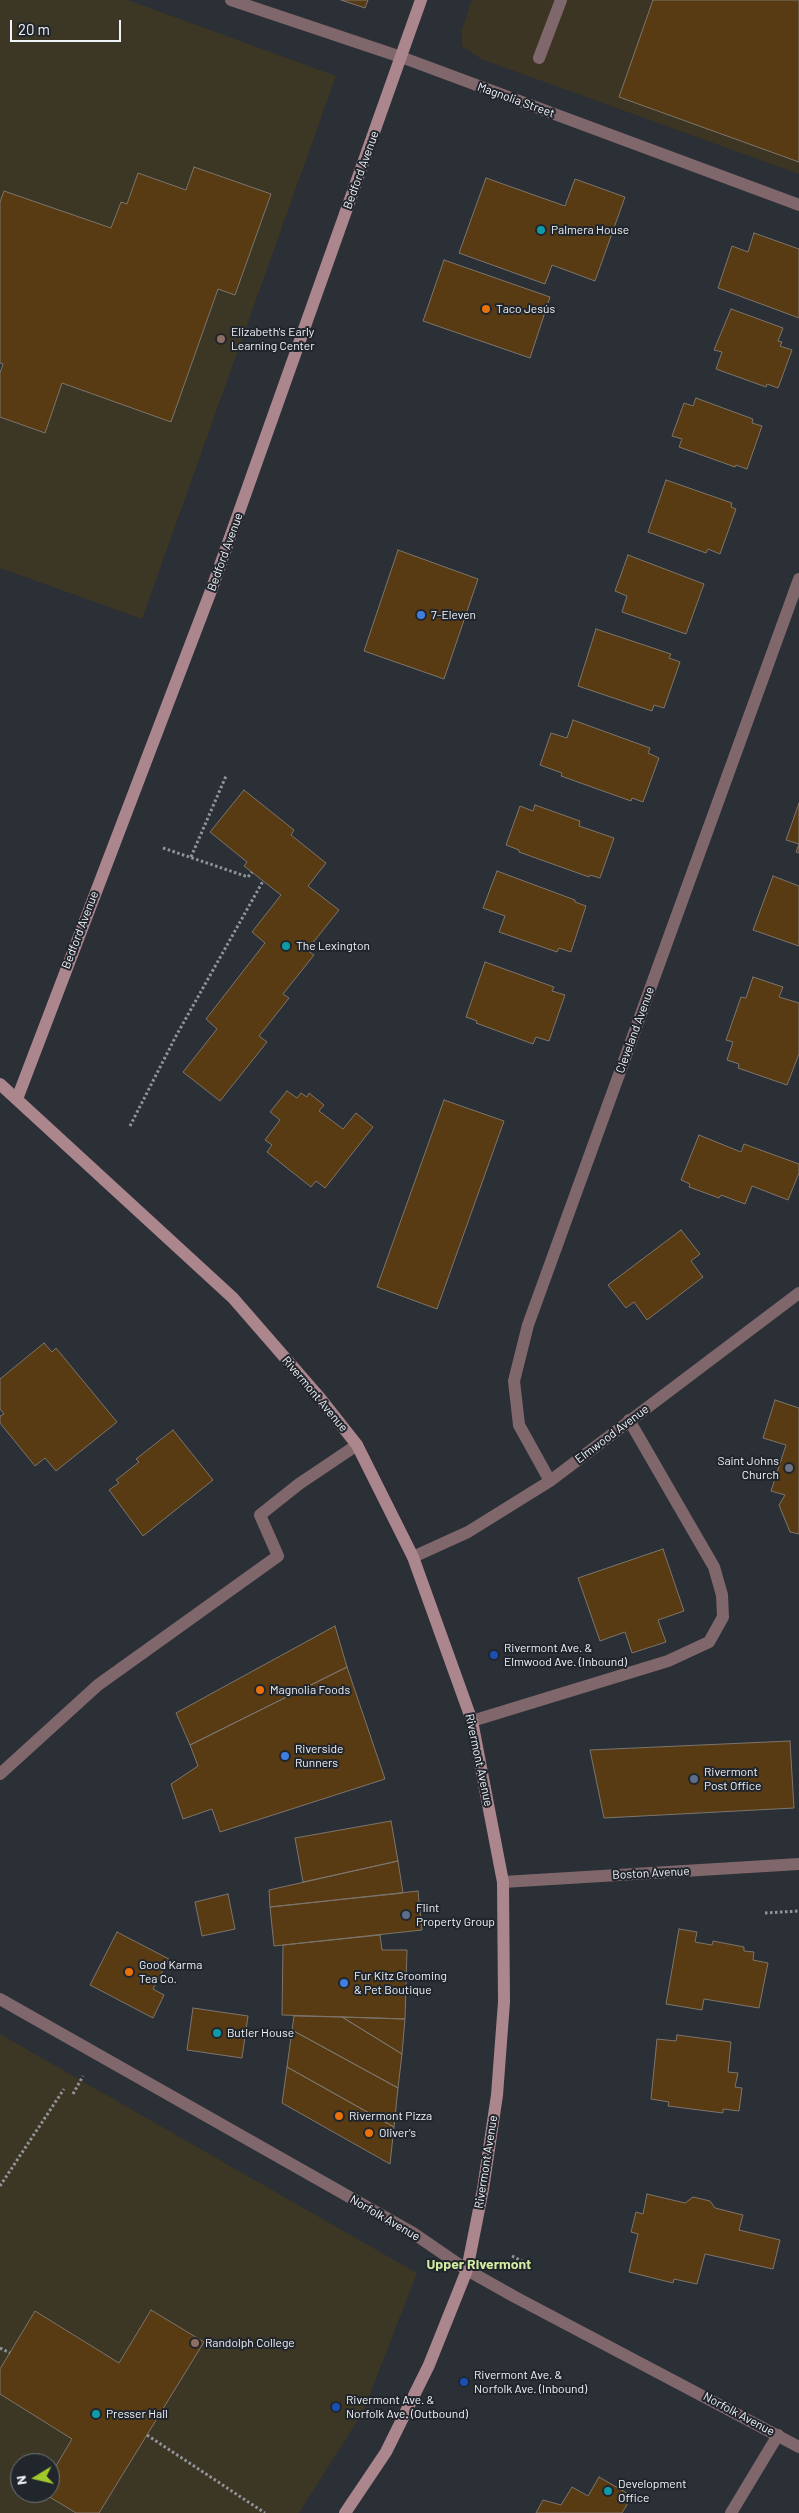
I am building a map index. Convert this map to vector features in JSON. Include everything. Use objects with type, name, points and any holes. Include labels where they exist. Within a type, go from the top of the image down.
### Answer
[{"type":"main road","name":"Bedford Avenue","points":[[17,1098],[212,588],[421,0]]},
{"type":"main road","name":"Rivermont Avenue","points":[[0,1084],[233,1298],[320,1398],[357,1445],[412,1557],[472,1722],[503,1882],[504,2002],[497,2095],[483,2190],[467,2270],[429,2365],[386,2452],[345,2513]]},
{"type":"street","name":"Magnolia Street","points":[[231,0],[401,57],[799,205]]},
{"type":"street","points":[[539,58],[561,0]]},
{"type":"street","name":"Cleveland Avenue","points":[[550,1481],[519,1424],[514,1381],[528,1325],[799,579]]},
{"type":"street","name":"Elmwood Avenue","points":[[412,1557],[468,1532],[550,1481],[799,1293]]},
{"type":"street","points":[[472,1722],[668,1660],[709,1642],[723,1617],[722,1595],[714,1567],[629,1420]]},
{"type":"street","points":[[0,1774],[98,1685],[278,1556],[260,1515],[299,1484],[357,1445]]},
{"type":"street","name":"Boston Avenue","points":[[503,1882],[799,1864]]},
{"type":"street","name":"Norfolk Avenue","points":[[0,1999],[413,2233],[467,2270],[799,2447]]},
{"type":"street","points":[[731,2513],[778,2435]]},
{"type":"path","points":[[191,858],[226,776]]},
{"type":"path","points":[[163,848],[248,877],[252,872]]},
{"type":"path","points":[[130,1126],[176,1036],[263,881]]},
{"type":"path","points":[[765,1913],[799,1911]]},
{"type":"path","points":[[73,2094],[84,2073]]},
{"type":"path","points":[[0,2186],[64,2089]]},
{"type":"path","points":[[512,2256],[526,2263]]},
{"type":"path","points":[[0,2348],[10,2354]]},
{"type":"path","points":[[147,2435],[265,2513]]},
{"type":"shaded area","name":"Elizabeth's Early Learning Center","points":[[0,0],[128,0],[336,76],[142,619],[0,568],[0,417],[45,433],[62,383],[171,422],[218,289],[235,295],[271,194],[194,167],[186,190],[138,173],[127,204],[120,202],[111,228],[4,191],[0,202]]},
{"type":"shaded area","points":[[472,0],[799,0],[799,174],[481,59],[462,46],[462,29]]},
{"type":"shaded area","name":"Randolph College","points":[[0,2034],[417,2273],[363,2412],[299,2513],[0,2513]]},
{"type":"building","points":[[341,0],[368,0],[365,8]]},
{"type":"building","points":[[653,0],[799,0],[799,162],[619,97]]},
{"type":"building","points":[[194,167],[271,194],[235,295],[218,289],[171,422],[62,383],[45,433],[0,417],[0,373],[3,364],[0,363],[0,202],[4,191],[111,228],[121,202],[127,204],[138,173],[186,190]]},
{"type":"building","name":"Palmera House","points":[[486,178],[565,206],[575,179],[625,197],[595,281],[552,265],[545,284],[459,253]]},
{"type":"building","points":[[754,233],[799,249],[799,318],[718,288],[732,246],[748,252]]},
{"type":"building","name":"Taco Jesús","points":[[444,260],[550,297],[530,358],[423,321]]},
{"type":"building","points":[[731,309],[783,328],[778,341],[782,342],[780,346],[792,350],[778,388],[767,384],[766,387],[716,369],[722,352],[714,350]]},
{"type":"building","points":[[696,398],[753,419],[752,423],[762,426],[747,469],[736,465],[735,467],[679,447],[682,439],[672,436],[684,403],[693,406]]},
{"type":"building","points":[[666,480],[732,503],[731,507],[736,509],[720,554],[708,549],[706,553],[648,532]]},
{"type":"building","name":"7-Eleven","points":[[398,550],[478,579],[444,679],[364,651]]},
{"type":"building","points":[[628,555],[704,584],[686,634],[622,612],[627,596],[615,591]]},
{"type":"building","points":[[596,629],[671,654],[669,658],[680,662],[664,708],[654,705],[652,711],[578,686]]},
{"type":"building","points":[[573,720],[650,748],[648,753],[659,758],[643,802],[632,798],[631,801],[561,776],[562,773],[540,765],[551,733],[567,738]]},
{"type":"building","name":"The Lexington","points":[[244,790],[294,830],[291,835],[326,863],[308,886],[339,910],[307,950],[314,955],[283,994],[289,998],[259,1036],[267,1042],[220,1101],[183,1072],[217,1029],[206,1019],[265,943],[252,932],[281,895],[244,866],[247,862],[210,832]]},
{"type":"building","points":[[799,803],[799,844],[786,840]]},
{"type":"building","points":[[535,805],[580,821],[579,826],[614,838],[600,878],[590,875],[589,877],[519,852],[519,850],[506,845],[520,806],[533,811]]},
{"type":"building","points":[[497,871],[575,900],[575,902],[586,906],[571,952],[559,948],[557,952],[499,932],[505,916],[483,908]]},
{"type":"building","points":[[773,876],[799,886],[799,946],[753,930]]},
{"type":"building","points":[[485,962],[554,987],[552,991],[565,995],[549,1041],[536,1037],[533,1044],[476,1023],[477,1021],[466,1017]]},
{"type":"building","points":[[753,977],[783,987],[779,997],[799,1003],[799,1054],[787,1085],[738,1068],[739,1064],[727,1060],[733,1042],[726,1040],[741,997],[746,998]]},
{"type":"building","points":[[287,1091],[297,1098],[301,1093],[307,1097],[309,1093],[324,1105],[319,1111],[343,1129],[356,1113],[373,1127],[325,1188],[316,1181],[311,1187],[267,1152],[272,1145],[265,1140],[280,1120],[270,1112]]},
{"type":"building","points":[[444,1100],[504,1121],[437,1309],[377,1287]]},
{"type":"building","points":[[699,1135],[741,1152],[744,1144],[799,1164],[799,1173],[788,1200],[752,1186],[745,1204],[721,1195],[719,1198],[689,1187],[690,1184],[681,1180]]},
{"type":"building","points":[[681,1230],[700,1254],[691,1261],[703,1277],[647,1320],[634,1302],[626,1308],[608,1285]]},
{"type":"building","points":[[44,1343],[52,1352],[56,1348],[117,1422],[56,1471],[45,1458],[35,1466],[0,1423],[0,1416],[4,1414],[0,1409],[0,1379]]},
{"type":"building","name":"Saint Johns Church","points":[[775,1400],[799,1408],[799,1534],[790,1532],[779,1505],[785,1495],[771,1491],[786,1445],[763,1438]]},
{"type":"building","points":[[173,1430],[213,1480],[143,1536],[109,1490],[119,1483],[116,1480],[139,1462],[136,1459]]},
{"type":"building","points":[[663,1549],[684,1611],[658,1620],[666,1642],[632,1653],[625,1632],[600,1641],[578,1578]]},
{"type":"building","name":"Magnolia Foods","points":[[335,1626],[347,1667],[190,1745],[176,1713]]},
{"type":"building","name":"Riverside Runners","points":[[347,1667],[385,1779],[220,1832],[212,1809],[183,1819],[171,1784],[198,1766],[190,1745]]},
{"type":"building","name":"Rivermont Post Office","points":[[790,1741],[794,1808],[604,1818],[590,1750]]},
{"type":"building","points":[[391,1821],[398,1861],[303,1882],[295,1838]]},
{"type":"building","points":[[398,1861],[403,1893],[270,1907],[269,1890]]},
{"type":"building","points":[[418,1891],[422,1930],[274,1946],[270,1907]]},
{"type":"building","points":[[228,1894],[235,1929],[202,1936],[195,1902]]},
{"type":"building","points":[[679,1929],[697,1932],[695,1942],[712,1945],[713,1941],[744,1947],[744,1951],[754,1952],[753,1960],[768,1963],[759,2008],[704,1999],[702,2010],[666,2004]]},
{"type":"building","name":"Good Karma Tea Co.","points":[[117,1932],[169,1959],[153,1989],[164,1995],[153,2018],[90,1985]]},
{"type":"building","name":"Fur Kitz Grooming & Pet Boutique","points":[[380,1935],[382,1950],[407,1950],[405,2019],[282,2015],[283,1945]]},
{"type":"building","name":"Butler House","points":[[193,2008],[248,2016],[242,2058],[187,2050]]},
{"type":"building","points":[[294,2016],[342,2017],[402,2054],[398,2088],[292,2030]]},
{"type":"building","points":[[342,2017],[405,2019],[402,2054]]},
{"type":"building","points":[[292,2030],[398,2088],[394,2127],[287,2067]]},
{"type":"building","points":[[677,2035],[731,2042],[728,2072],[738,2073],[735,2087],[742,2088],[739,2111],[723,2109],[723,2113],[668,2106],[669,2102],[651,2099],[657,2039],[676,2041]]},
{"type":"building","points":[[287,2067],[394,2127],[390,2164],[282,2103]]},
{"type":"building","points":[[647,2194],[685,2203],[693,2197],[710,2201],[715,2208],[743,2215],[739,2230],[780,2240],[773,2269],[705,2254],[697,2284],[674,2279],[673,2283],[629,2272],[638,2234],[631,2232],[636,2212],[643,2214]]},
{"type":"building","name":"Presser Hall","points":[[151,2310],[204,2342],[99,2513],[76,2513],[60,2503],[60,2459],[72,2439],[0,2394],[0,2369],[35,2311],[119,2363]]},
{"type":"building","name":"Development Office","points":[[599,2477],[632,2496],[622,2513],[536,2513],[543,2500],[561,2505],[572,2487],[588,2496]]},
{"type":"place","name":"Palmera House","points":[[541,230]]},
{"type":"place","name":"Taco Jesús","points":[[486,309]]},
{"type":"place","name":"Elizabeth's Early Learning Center","points":[[221,339]]},
{"type":"place","name":"7-Eleven","points":[[421,615]]},
{"type":"place","name":"The Lexington","points":[[286,946]]},
{"type":"place","name":"Saint Johns Church","points":[[789,1468]]},
{"type":"place","name":"Rivermont Ave. & Elmwood Ave. (Inbound)","points":[[494,1655]]},
{"type":"place","name":"Magnolia Foods","points":[[260,1690]]},
{"type":"place","name":"Riverside Runners","points":[[285,1756]]},
{"type":"place","name":"Rivermont Post Office","points":[[694,1779]]},
{"type":"place","name":"Flint Property Group","points":[[406,1915]]},
{"type":"place","name":"Good Karma Tea Co.","points":[[129,1972]]},
{"type":"place","name":"Fur Kitz Grooming & Pet Boutique","points":[[344,1983]]},
{"type":"place","name":"Butler House","points":[[217,2033]]},
{"type":"place","name":"Rivermont Pizza","points":[[339,2116]]},
{"type":"place","name":"Oliver's","points":[[369,2133]]},
{"type":"place","name":"Randolph College","points":[[195,2343]]},
{"type":"place","name":"Rivermont Ave. & Norfolk Ave. (Inbound)","points":[[464,2382]]},
{"type":"place","name":"Rivermont Ave. & Norfolk Ave. (Outbound)","points":[[336,2407]]},
{"type":"place","name":"Presser Hall","points":[[96,2414]]},
{"type":"place","name":"Development Office","points":[[608,2491]]},
{"type":"district","name":"Upper Rivermont","points":[[479,2264]]}]
